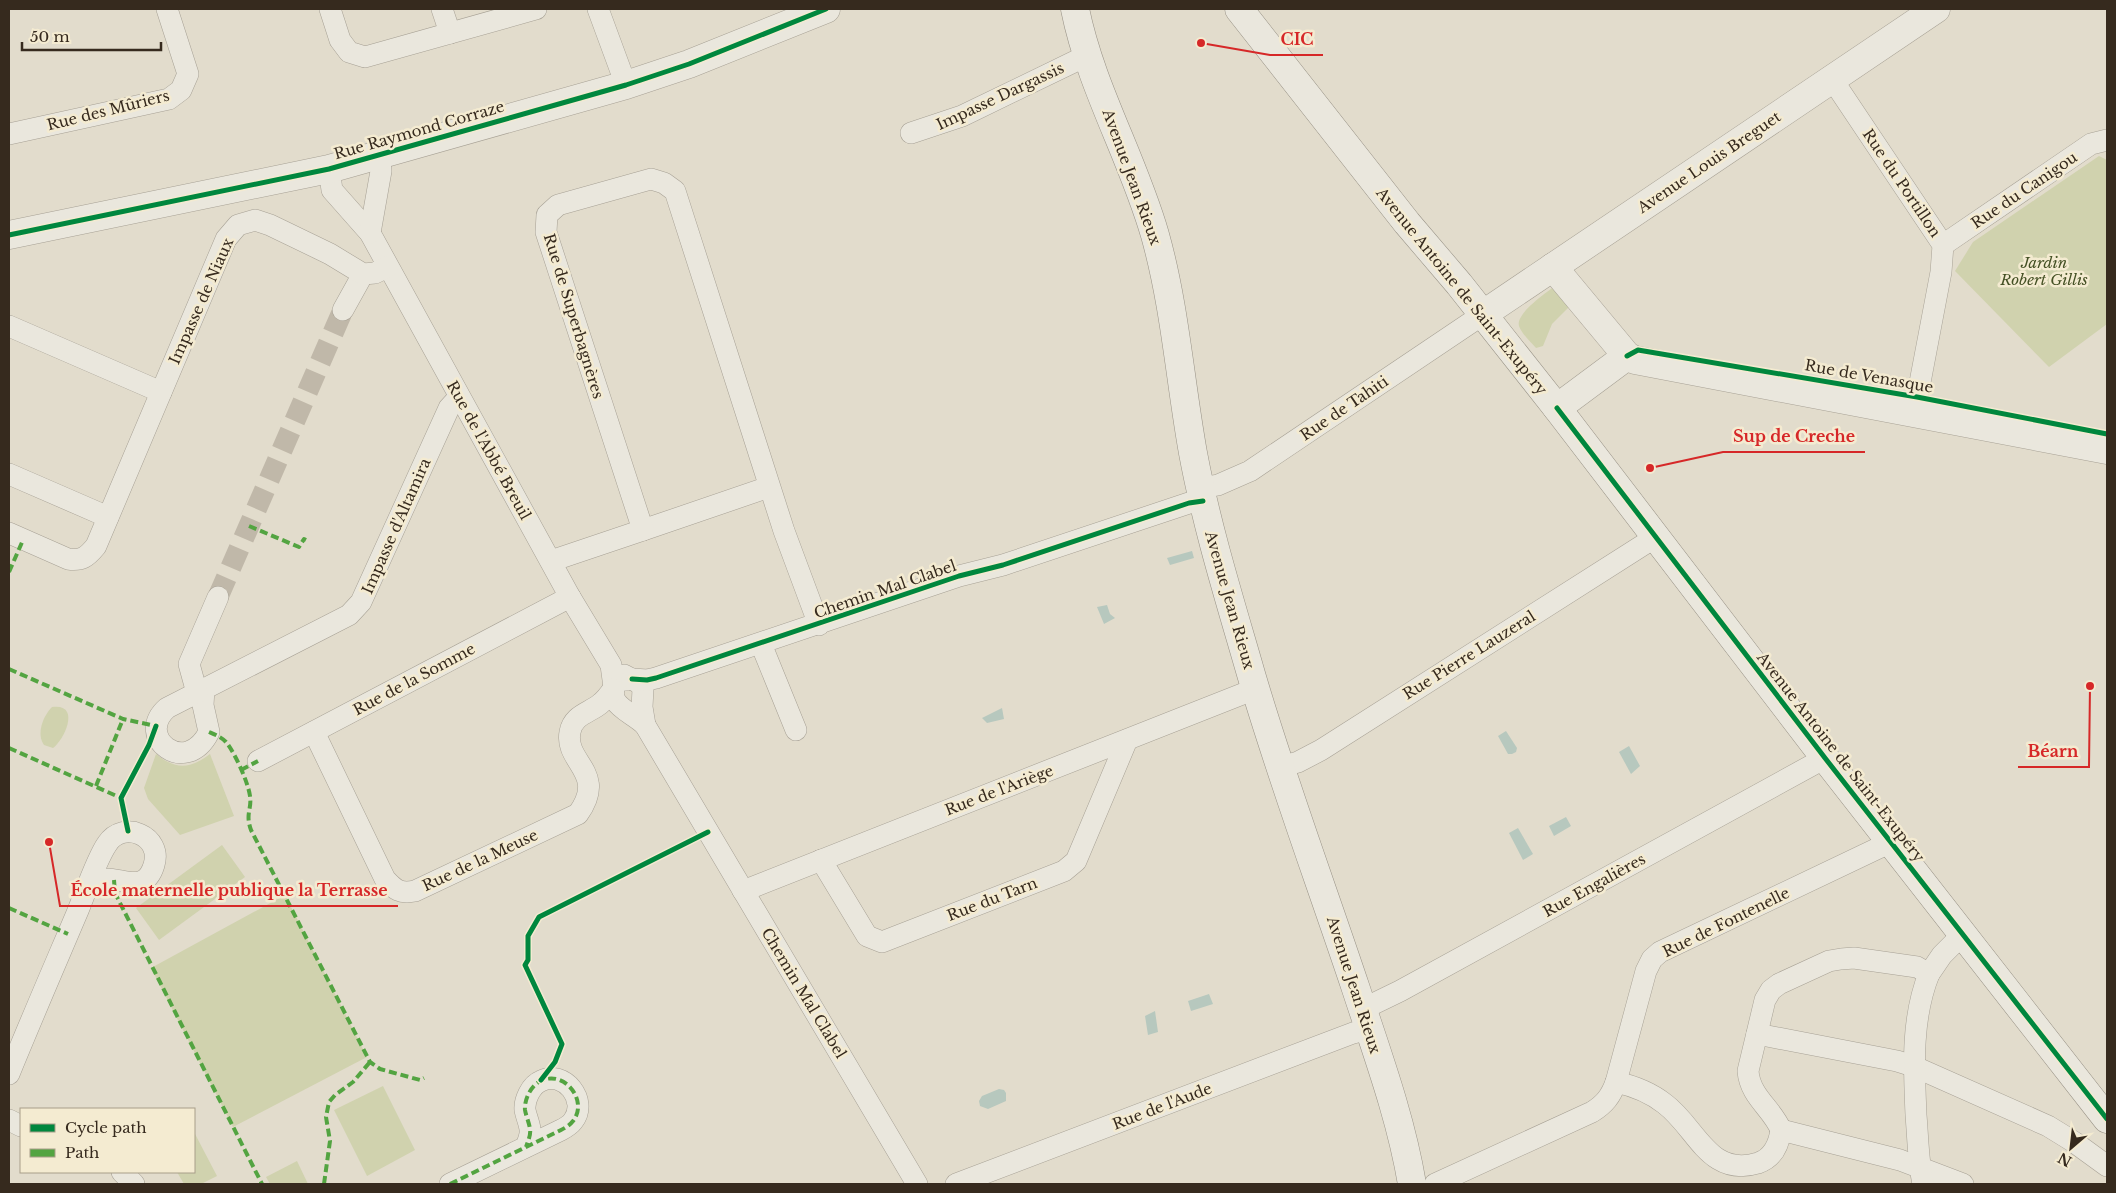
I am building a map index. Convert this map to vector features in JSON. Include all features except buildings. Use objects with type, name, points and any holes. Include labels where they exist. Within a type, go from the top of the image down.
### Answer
[{"type":"main road","name":"Rue Raymond Corraze","points":[[9,235],[329,169],[626,84],[689,64],[826,9]]},
{"type":"main road","name":"Avenue Jean Rieux","points":[[1075,9],[1088,55],[1155,236],[1164,275],[1211,539],[1255,689],[1366,1019],[1407,1154],[1412,1184]]},
{"type":"main road","name":"Avenue Antoine de Saint-Exupéry","points":[[1239,9],[1556,408],[1640,516],[1654,538],[2107,1119]]},
{"type":"main road","name":"Avenue Louis Breguet","points":[[1482,314],[1936,9]]},
{"type":"main road","points":[[1553,267],[1627,356],[1556,408]]},
{"type":"main road","name":"Rue de Venasque","points":[[1627,356],[1641,362],[2107,450]]},
{"type":"street","name":"Rue des Mûriers","points":[[9,134],[169,99],[181,90],[188,74],[167,9]]},
{"type":"street","points":[[330,9],[340,40],[349,52],[365,57],[536,9]]},
{"type":"street","points":[[442,9],[450,33]]},
{"type":"street","points":[[598,9],[626,84]]},
{"type":"street","name":"Impasse Dargassis","points":[[911,134],[962,116],[1088,55]]},
{"type":"street","name":"Rue du Portillon","points":[[1832,79],[1943,245],[1941,272],[1914,414]]},
{"type":"street","name":"Rue du Canigou","points":[[1943,245],[2091,144],[2107,140]]},
{"type":"street","points":[[370,233],[380,178],[379,154]]},
{"type":"street","name":"Rue de l'Abbé Breuil","points":[[329,169],[332,190],[370,233],[570,597],[628,693]]},
{"type":"street","name":"Rue de Superbagnères","points":[[643,530],[546,232],[547,215],[558,205],[651,179],[664,183],[675,191],[769,487],[819,625]]},
{"type":"street","name":"Impasse de Niaux","points":[[9,533],[68,559],[78,561],[88,557],[96,546],[226,238],[238,225],[255,220],[270,225],[330,254],[363,274]]},
{"type":"street","points":[[342,310],[363,274],[375,273],[387,267]]},
{"type":"street","name":"Rue de Tahiti","points":[[1202,495],[1218,485],[1250,471],[1482,314]]},
{"type":"street","points":[[9,326],[161,392]]},
{"type":"street","name":"Impasse d'Altamira","points":[[218,598],[189,664],[200,691],[349,615],[361,602],[449,408],[459,397]]},
{"type":"street","points":[[9,474],[108,517]]},
{"type":"street","points":[[551,561],[769,487]]},
{"type":"street","name":"Chemin Mal Clabel","points":[[917,1184],[645,724],[631,712],[628,693],[761,644],[959,576],[1003,566],[1188,503],[1202,495]]},
{"type":"street","name":"Rue Pierre Lauzeral","points":[[1282,767],[1298,762],[1321,750],[1654,538]]},
{"type":"street","name":"Rue de la Somme","points":[[258,761],[570,597]]},
{"type":"street","points":[[761,644],[796,730]]},
{"type":"street","name":"Rue de l'Ariège","points":[[743,891],[1255,689]]},
{"type":"street","name":"Rue de la Meuse","points":[[314,732],[385,879],[395,890],[405,893],[415,891],[578,814],[586,802],[589,790],[587,777],[569,743],[570,731],[575,721],[584,713],[628,693]]},
{"type":"street","name":"Rue du Tarn","points":[[821,860],[867,936],[882,942],[1064,871],[1076,861],[1127,740]]},
{"type":"street","name":"Rue Engalières","points":[[1366,1019],[1417,981],[1825,758]]},
{"type":"street","name":"Rue de Fontenelle","points":[[1436,1184],[1592,1112],[1604,1104],[1612,1094],[1616,1082],[1646,971],[1652,959],[1660,952],[1891,842]]},
{"type":"street","points":[[9,1074],[89,885]]},
{"type":"street","points":[[1921,1175],[1913,1066],[1916,1025],[1923,990],[1929,974],[1942,955],[1962,935]]},
{"type":"street","points":[[1616,1082],[1634,1086],[1666,1104],[1712,1154],[1722,1162],[1746,1167],[1762,1162],[1774,1151],[1780,1142],[1782,1130],[1776,1118],[1752,1089],[1748,1071],[1765,1000],[1772,990],[1779,984],[1829,962],[1854,958],[1917,967],[1929,974]]},
{"type":"street","name":"Rue de l'Aude","points":[[956,1184],[1353,1033],[1366,1019]]},
{"type":"street","points":[[1757,1034],[1897,1060],[1913,1066],[2048,1126],[2107,1166]]},
{"type":"street","points":[[1782,1130],[1900,1160],[1921,1175],[1963,1184]]},
{"type":"street","points":[[450,1184],[526,1147]]},
{"type":"street","points":[[123,1173],[134,1184]]},
{"type":"green space","name":"Jardin Robert Gillis","points":[[2099,156],[2107,160],[2107,324],[2049,367],[1955,271],[1973,242]]},
{"type":"green space","points":[[1559,283],[1574,302],[1552,324],[1543,346],[1536,348],[1522,332],[1519,321],[1534,302]]},
{"type":"green space","points":[[52,707],[61,707],[66,710],[68,716],[66,730],[53,748],[44,745],[41,736],[43,720]]},
{"type":"green space","points":[[156,754],[170,763],[183,766],[196,763],[210,754],[234,816],[180,835],[148,799],[144,788]]},
{"type":"green space","points":[[222,845],[245,877],[159,940],[136,908]]},
{"type":"green space","points":[[285,895],[367,1057],[233,1127],[151,968]]},
{"type":"green space","points":[[383,1086],[415,1150],[367,1176],[334,1110]]},
{"type":"green space","points":[[195,1134],[217,1176],[201,1184],[184,1184],[178,1173],[195,1173]]},
{"type":"green space","points":[[297,1161],[308,1184],[270,1184],[266,1177]]},
{"type":"shaded area","points":[[1192,551],[1194,558],[1170,565],[1167,558]]},
{"type":"shaded area","points":[[1107,605],[1110,614],[1115,618],[1104,624],[1097,607]]},
{"type":"shaded area","points":[[1002,708],[1004,719],[987,723],[982,718]]},
{"type":"shaded area","points":[[1506,731],[1517,748],[1516,752],[1512,754],[1508,754],[1498,736]]},
{"type":"shaded area","points":[[1629,746],[1640,766],[1631,774],[1619,752]]},
{"type":"shaded area","points":[[1566,817],[1571,826],[1554,836],[1549,826]]},
{"type":"shaded area","points":[[1518,828],[1533,854],[1523,860],[1509,833]]},
{"type":"shaded area","points":[[1209,994],[1213,1004],[1191,1011],[1188,1001]]},
{"type":"shaded area","points":[[1155,1011],[1158,1032],[1148,1035],[1145,1016]]},
{"type":"shaded area","points":[[999,1089],[1004,1090],[1006,1093],[1006,1101],[988,1109],[980,1106],[979,1101],[982,1096]]},
{"type":"tunnel","points":[[218,597],[343,310]]},
{"type":"marked path","points":[[249,526],[299,547],[304,539],[306,540]]},
{"type":"marked path","points":[[9,572],[23,540]]},
{"type":"marked path","points":[[9,669],[123,719],[156,726],[155,730]]},
{"type":"marked path","points":[[96,786],[123,719]]},
{"type":"marked path","points":[[209,732],[226,742],[237,760],[247,783],[250,796],[249,819],[251,830],[370,1062],[380,1069],[420,1080],[424,1078]]},
{"type":"marked path","points":[[9,748],[121,798]]},
{"type":"marked path","points":[[241,770],[258,761]]},
{"type":"marked path","points":[[114,880],[115,893],[262,1184]]},
{"type":"marked path","points":[[9,908],[68,934]]},
{"type":"marked path","points":[[324,1184],[330,1141],[326,1117],[329,1102],[335,1095],[353,1082],[370,1062]]},
{"type":"marked path","points":[[450,1184],[561,1130],[570,1124],[577,1113],[576,1096],[572,1089],[558,1079],[550,1078],[537,1083],[527,1097],[525,1112],[530,1131],[526,1147]]},
{"type":"cycle path","points":[[9,235],[329,169],[626,85],[689,64],[826,9]]},
{"type":"cycle path","points":[[1627,356],[1638,350],[1917,397],[2107,434]]},
{"type":"cycle path","points":[[1557,408],[1825,758],[2107,1119]]},
{"type":"cycle path","points":[[632,679],[647,680],[656,678],[959,576],[1003,565],[1189,503],[1203,501]]},
{"type":"cycle path","points":[[128,831],[121,798],[149,745],[156,726]]},
{"type":"cycle path","points":[[541,1080],[555,1062],[562,1044],[525,965],[528,960],[528,936],[539,917],[708,832]]},
{"type":"place","name":"CIC","points":[[1201,43]]},
{"type":"place","name":"Sup de Creche","points":[[1650,468]]},
{"type":"place","name":"Béarn","points":[[2090,686]]},
{"type":"place","name":"École maternelle publique la Terrasse","points":[[49,842]]}]
